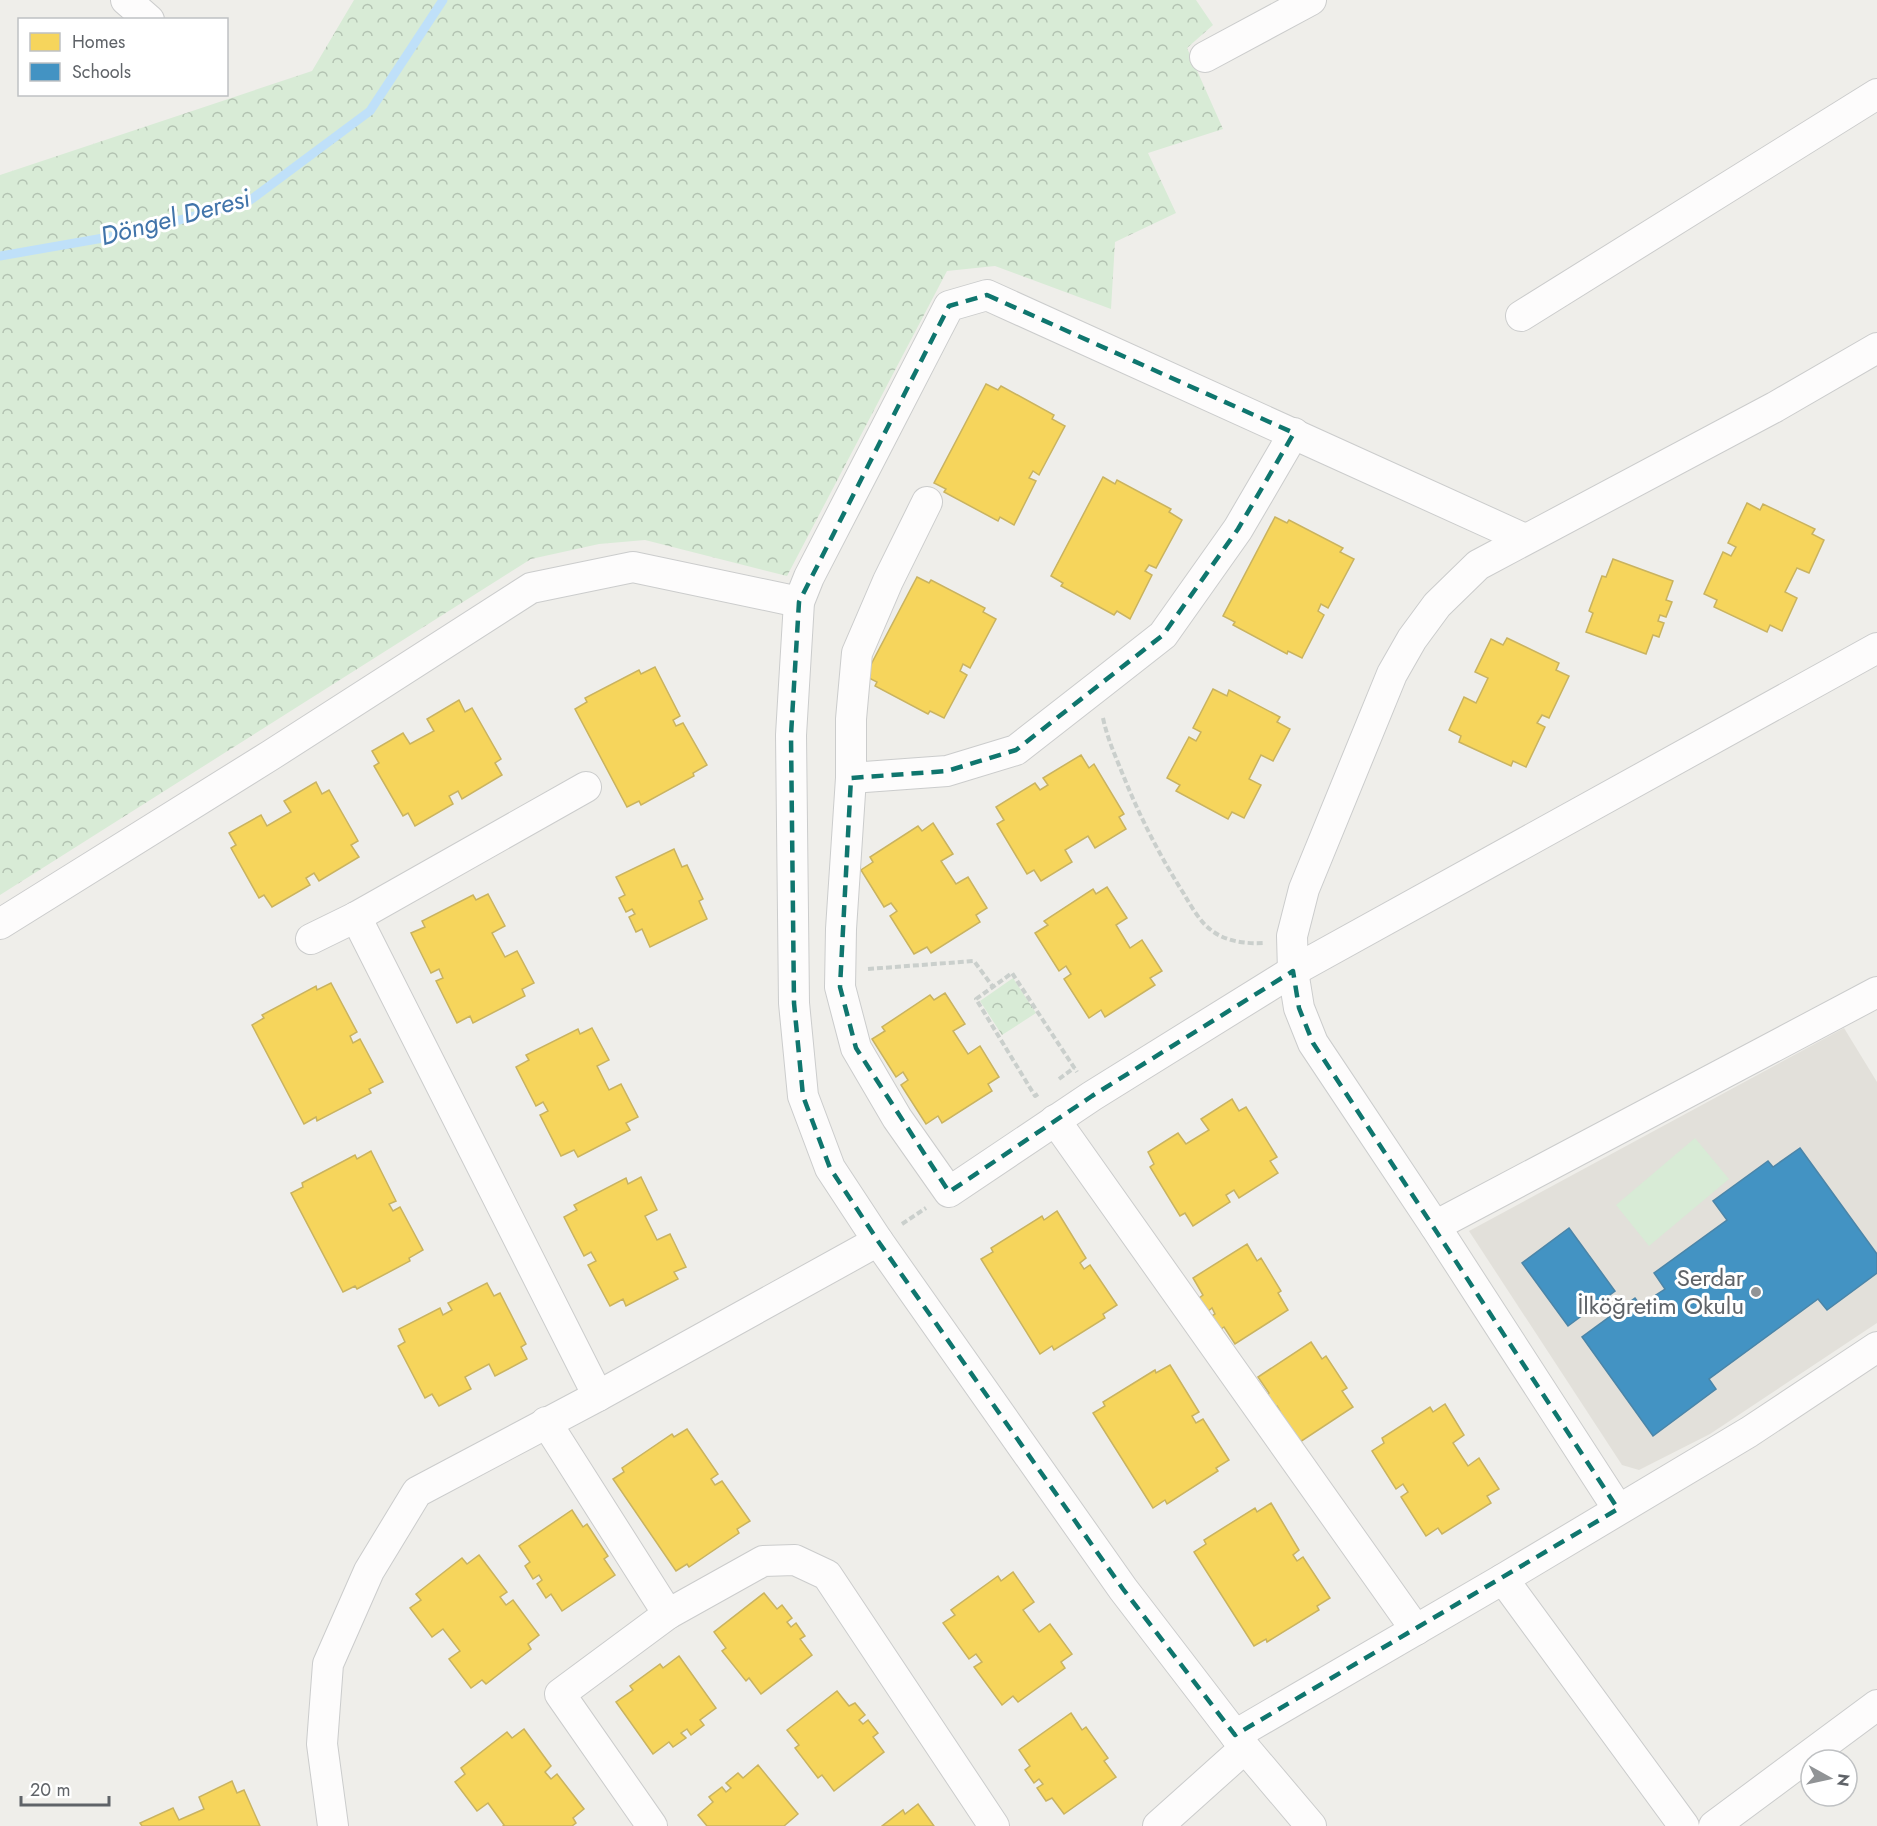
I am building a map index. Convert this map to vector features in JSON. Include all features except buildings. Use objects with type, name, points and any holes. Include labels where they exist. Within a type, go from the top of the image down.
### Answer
[{"type":"street","points":[[126,0],[146,18]]},
{"type":"street","points":[[1205,57],[1311,0]]},
{"type":"street","points":[[1521,316],[1877,94]]},
{"type":"street","points":[[1311,1826],[1240,1742],[1123,1589],[878,1241],[830,1168],[803,1096],[794,1003],[791,758],[799,602],[809,577],[949,306],[987,295],[1526,539]]},
{"type":"street","points":[[1618,1509],[1435,1226],[1313,1043],[1299,1008],[1293,971],[1292,936],[1304,889],[1392,674],[1412,639],[1437,605],[1478,565],[1775,407],[1877,348]]},
{"type":"street","points":[[851,778],[947,771],[1016,750],[1163,635],[1238,529],[1294,433]]},
{"type":"street","points":[[927,502],[888,580],[857,653],[851,719],[851,778],[840,987],[856,1048],[897,1118],[949,1192],[1092,1096],[1293,971],[1877,648]]},
{"type":"street","points":[[0,924],[271,755],[531,588],[633,567],[799,602]]},
{"type":"street","points":[[311,939],[356,917],[586,787]]},
{"type":"street","points":[[356,917],[598,1396]]},
{"type":"street","points":[[1435,1226],[1877,992]]},
{"type":"street","points":[[1055,1120],[1416,1630]]},
{"type":"street","points":[[333,1826],[322,1744],[328,1664],[369,1571],[417,1492],[598,1396],[878,1241]]},
{"type":"street","points":[[1158,1826],[1240,1742],[1416,1630],[1749,1432],[1877,1347]]},
{"type":"street","points":[[546,1422],[668,1614]]},
{"type":"street","points":[[652,1826],[560,1694],[668,1614],[763,1561],[795,1560],[827,1575],[994,1826]]},
{"type":"street","points":[[1503,1579],[1684,1826]]},
{"type":"street","points":[[1714,1826],[1877,1705]]},
{"type":"path","points":[[1098,686],[1106,733],[1131,795],[1169,870],[1194,910],[1211,930],[1231,940],[1251,944],[1292,942]]},
{"type":"path","points":[[841,970],[974,961],[993,987]]},
{"type":"path","points":[[1045,1089],[1035,1096],[976,999],[1012,973],[1092,1096]]},
{"type":"path","points":[[1055,1082],[1074,1068]]},
{"type":"path","points":[[878,1241],[949,1192]]},
{"type":"highlighted area","points":[[987,295],[1294,433],[1238,529],[1163,635],[1016,750],[947,771],[851,778],[840,987],[856,1048],[949,1192],[1092,1096],[1293,971],[1299,1008],[1313,1043],[1618,1509],[1235,1735],[1123,1589],[878,1241],[830,1168],[803,1096],[794,1003],[791,735],[799,602],[949,306]]},
{"type":"shaded area","points":[[1844,1028],[1877,1082],[1877,1323],[1710,1434],[1639,1470],[1622,1465],[1469,1231]]},
{"type":"green space","points":[[354,0],[1196,0],[1213,25],[1187,48],[1223,129],[1148,153],[1176,213],[1115,242],[1111,309],[995,266],[947,271],[787,576],[645,540],[599,544],[531,559],[0,895],[0,175],[312,71]]},
{"type":"green space","points":[[1013,978],[1036,1013],[1002,1035],[980,1001]]},
{"type":"green space","points":[[1695,1138],[1729,1179],[1649,1246],[1616,1205]]},
{"type":"waterway","name":"Döngel Deresi","points":[[0,256],[132,233],[249,201],[370,111],[443,0]]},
{"type":"place","name":"Serdar İlköğretim Okulu","points":[[1756,1292]]}]
